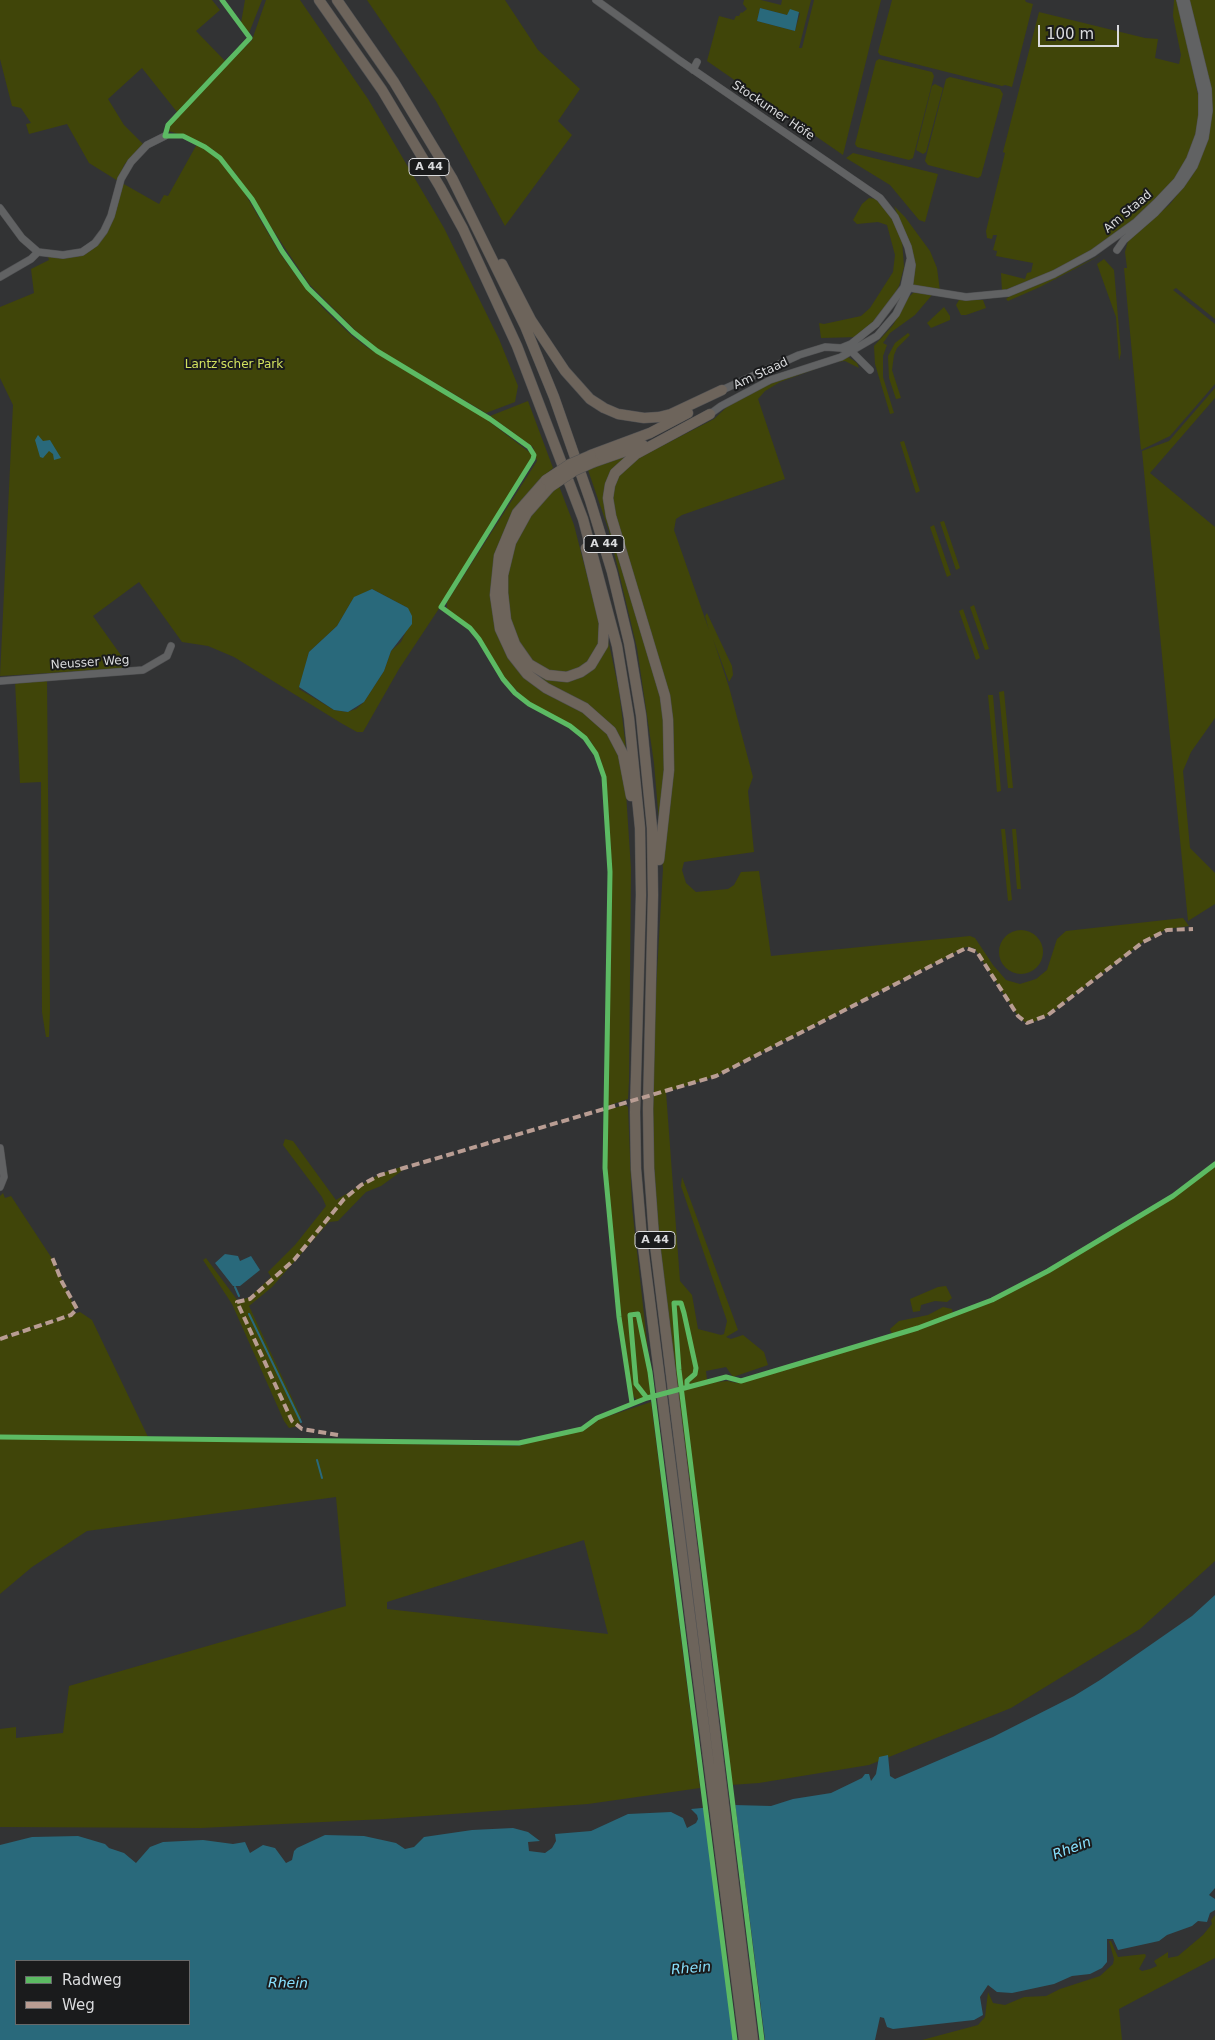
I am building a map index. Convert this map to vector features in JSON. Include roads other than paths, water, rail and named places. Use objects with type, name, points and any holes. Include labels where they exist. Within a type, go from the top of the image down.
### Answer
[{"type":"highway","name":"A 44","points":[[319,0],[403,123],[463,230],[517,346],[583,519],[600,576],[624,678],[635,767],[641,863],[635,1112],[636,1169],[642,1239],[744,2040]]},
{"type":"highway","name":"A 44","points":[[337,0],[419,123],[476,224],[525,326],[554,397],[590,500],[612,572],[629,643],[641,715],[651,810],[653,885],[648,1110],[649,1168],[653,1217],[670,1370],[753,2040]]},
{"type":"highway","points":[[476,224],[493,246],[549,348],[565,371],[590,399],[618,414],[644,418],[671,414],[722,390]]},
{"type":"highway","points":[[593,458],[670,423],[710,400],[722,390]]},
{"type":"highway","points":[[653,885],[658,869],[670,770],[668,720],[664,696],[611,516],[608,498],[610,484],[615,473],[624,462],[659,440],[710,414]]},
{"type":"highway","points":[[641,863],[634,827],[627,770],[614,736],[597,716],[546,688],[527,674],[512,655],[500,629],[495,595],[499,556],[517,513],[548,483],[570,464],[659,440]]},
{"type":"highway","points":[[548,483],[527,513],[511,542],[503,576],[502,593],[506,620],[515,644],[529,664],[548,675],[567,676],[581,672],[591,665],[603,645],[604,623],[588,562],[583,519]]},
{"type":"street","name":"Stockumer Höfe","points":[[596,0],[693,70],[880,198],[898,222],[906,240],[912,265],[911,278],[906,287]]},
{"type":"street","name":"Am Staad","points":[[906,287],[966,297],[1008,293],[1035,283],[1082,260],[1104,246],[1141,218],[1169,190],[1190,159],[1199,135],[1202,115],[1202,93],[1180,0]]},
{"type":"street","name":"Am Staad","points":[[1117,250],[1124,240],[1155,213],[1181,186],[1194,166],[1205,138],[1209,111],[1208,90],[1186,0]]},
{"type":"street","points":[[693,70],[696,62]]},
{"type":"street","points":[[0,208],[21,237],[38,252],[74,254],[96,243],[111,216],[121,179],[131,162],[147,145],[165,136]]},
{"type":"street","points":[[0,276],[31,259],[38,252]]},
{"type":"street","name":"Stockumer Höfe","points":[[906,287],[910,260]]},
{"type":"street","name":"Stockumer Höfe","points":[[911,278],[918,289]]},
{"type":"street","name":"Am Staad","points":[[841,348],[851,344],[876,324],[906,287]]},
{"type":"street","name":"Am Staad","points":[[710,414],[721,406],[770,380],[852,352],[882,332],[896,314],[906,287]]},
{"type":"street","name":"Am Staad","points":[[722,390],[799,356],[825,347],[841,348],[852,352],[861,358],[870,370]]},
{"type":"street","name":"Neusser Weg","points":[[0,681],[143,670],[167,656],[171,646]]},
{"type":"street","points":[[0,1148],[4,1177],[1,1185]]},
{"type":"water","points":[[760,8],[787,15],[790,9],[799,12],[795,31],[757,21]]},
{"type":"water","points":[[38,435],[43,441],[50,440],[61,458],[54,460],[53,454],[49,451],[43,458],[40,457],[35,440]]},
{"type":"water","points":[[372,589],[408,608],[412,616],[412,624],[391,651],[384,671],[364,702],[348,712],[334,710],[299,687],[309,652],[337,626],[354,597]]},
{"type":"water","points":[[225,1254],[238,1256],[240,1261],[251,1256],[260,1270],[240,1286],[233,1286],[215,1263]]},
{"type":"water","name":"Rhein","points":[[1215,1595],[1215,1888],[1209,1895],[1215,1899],[1215,1910],[1210,1913],[1207,1922],[1198,1921],[1192,1926],[1167,1935],[1159,1941],[1118,1950],[1113,1939],[1107,1939],[1107,1962],[1102,1968],[1090,1974],[1072,1976],[1054,1984],[1012,1993],[997,1992],[988,1985],[980,1997],[983,2015],[974,2020],[893,2029],[887,2027],[884,2018],[880,2017],[875,2040],[0,2040],[0,1845],[32,1837],[78,1836],[105,1844],[109,1848],[124,1853],[136,1863],[150,1847],[163,1842],[203,1840],[233,1844],[245,1842],[250,1853],[263,1845],[275,1848],[286,1863],[292,1860],[294,1851],[297,1848],[325,1835],[364,1836],[396,1843],[405,1849],[414,1847],[424,1837],[472,1830],[513,1828],[528,1832],[540,1841],[528,1842],[529,1851],[545,1853],[552,1848],[556,1841],[555,1834],[591,1831],[628,1814],[671,1812],[683,1818],[687,1828],[696,1823],[698,1819],[691,1809],[734,1805],[771,1806],[793,1799],[831,1793],[862,1778],[865,1774],[869,1774],[871,1781],[876,1774],[879,1757],[888,1755],[890,1776],[895,1779],[993,1737],[1074,1696],[1192,1616]]},
{"type":"waterway","points":[[235,1287],[239,1296]]},
{"type":"waterway","points":[[249,1314],[301,1422]]},
{"type":"waterway","points":[[317,1460],[322,1478]]},
{"type":"park label","name":"Lantz'scher Park","points":[[234,365]]}]
